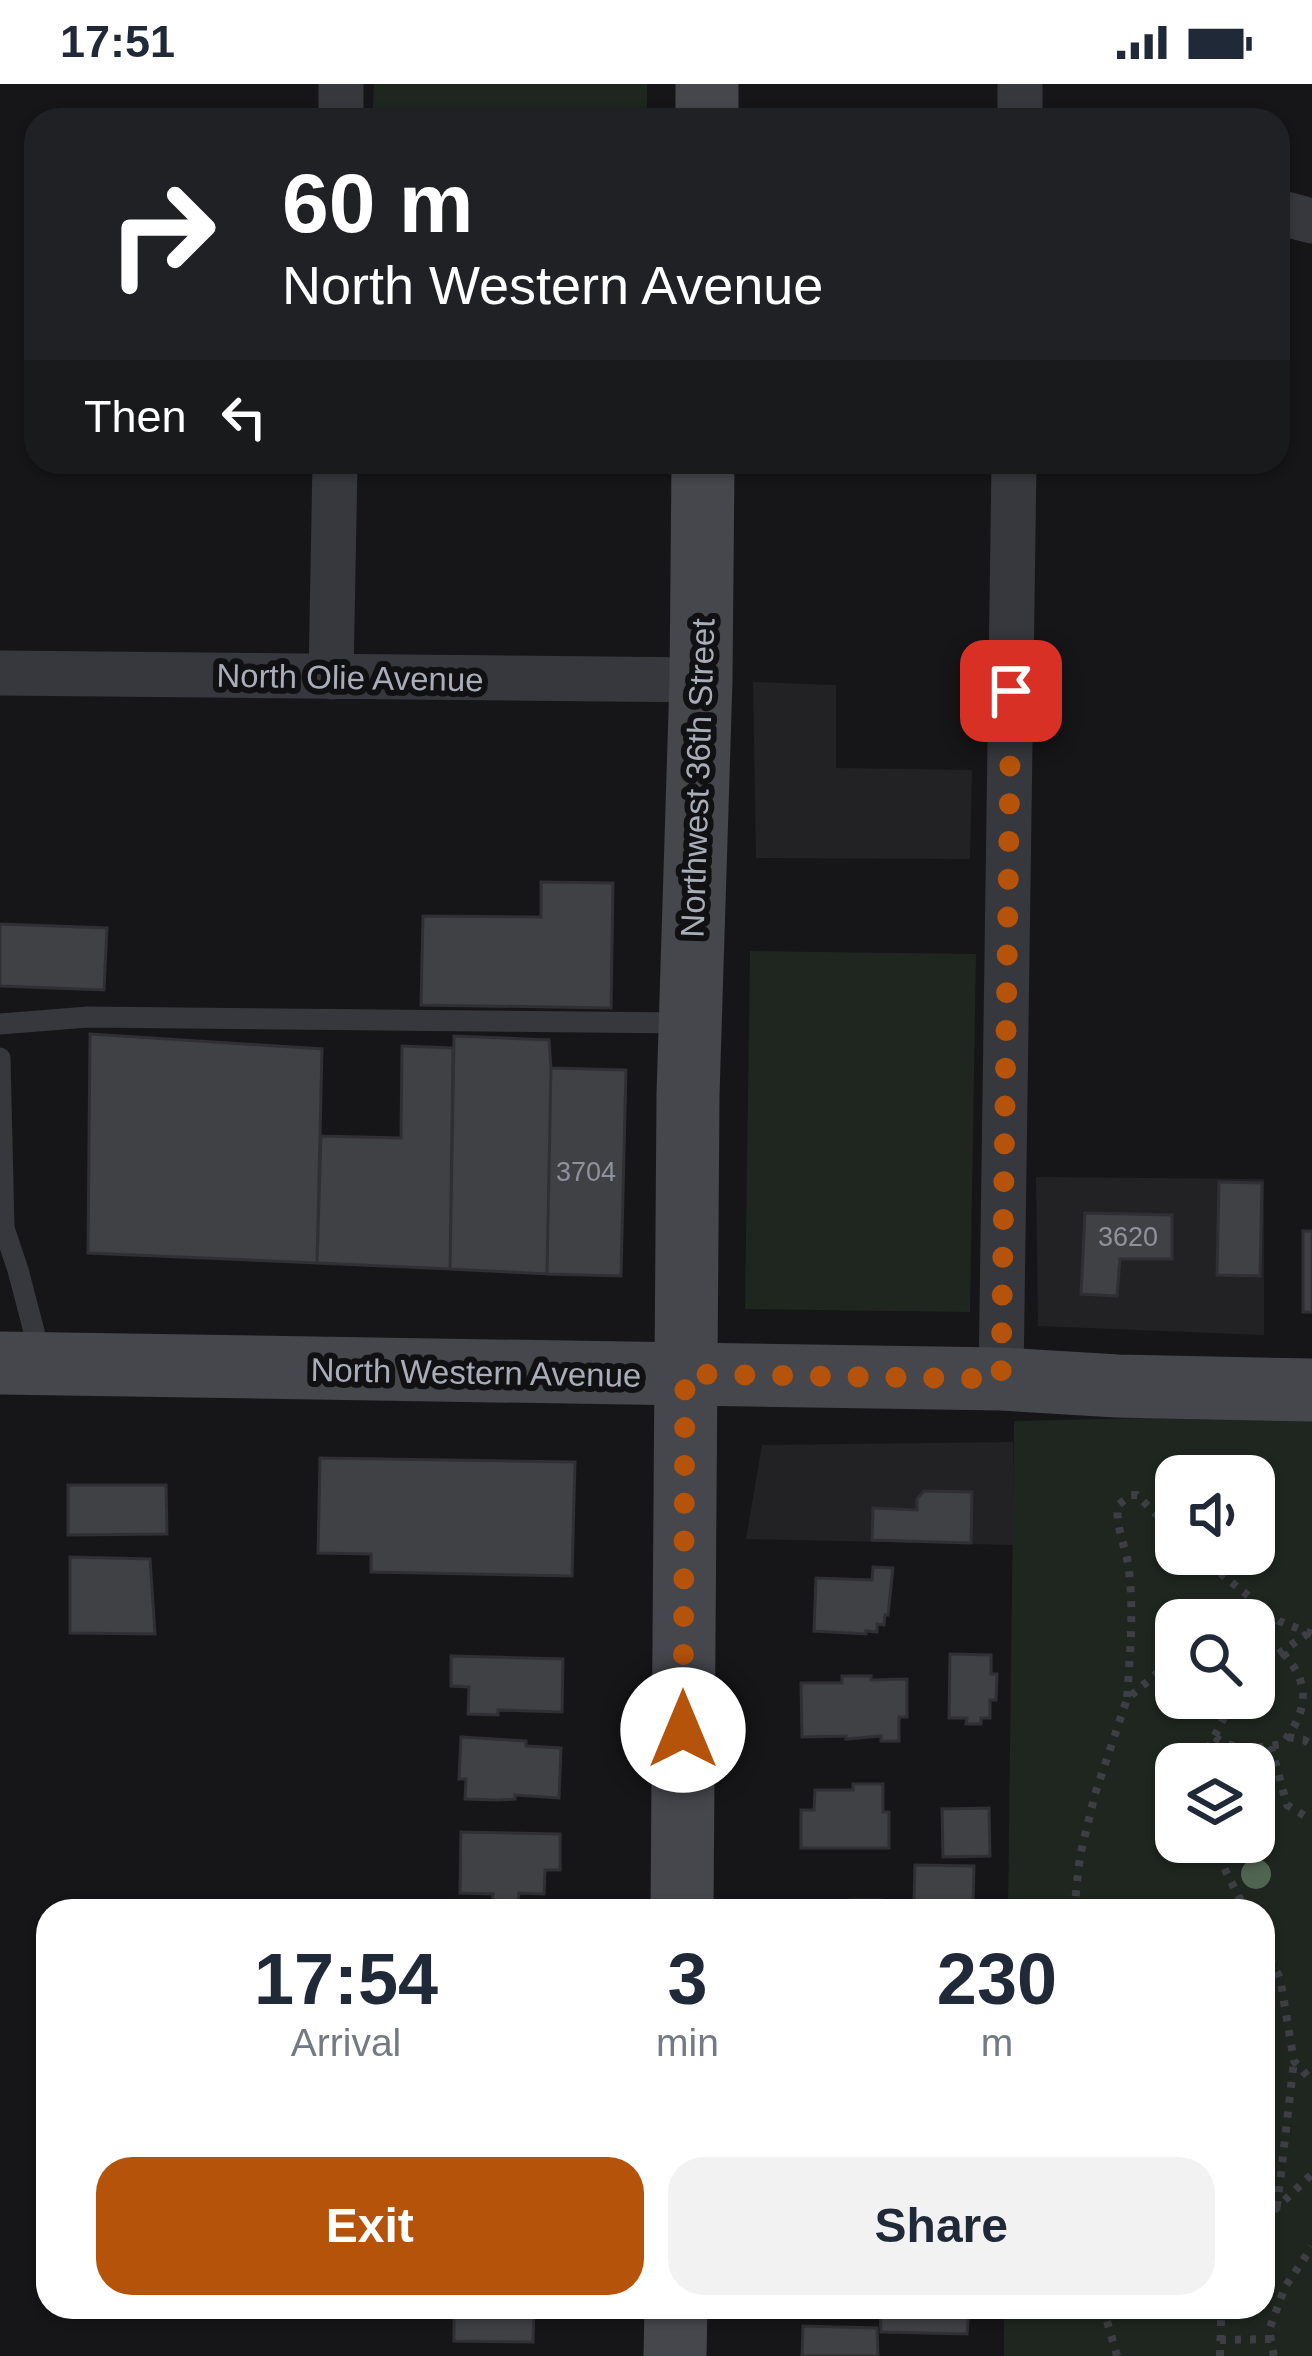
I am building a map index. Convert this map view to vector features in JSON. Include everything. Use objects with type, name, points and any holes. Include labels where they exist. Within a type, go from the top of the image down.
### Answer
[{"type":"main road","name":"Northwest 36th Street","points":[[685,1374],[703,474]]},
{"type":"main road","name":"North Western Avenue","points":[[21,1364],[1001,1379],[1312,1390]]},
{"type":"main road","points":[[682,1899],[685,1374]]},
{"type":"main road","points":[[675,2356],[676,2319]]},
{"type":"street","points":[[331,677],[335,474]]},
{"type":"street","points":[[1001,1379],[1015,474]]},
{"type":"street","name":"North Olie Avenue","points":[[0,673],[701,680]]},
{"type":"lane","points":[[0,1024],[88,1018],[690,1023]]},
{"type":"lane","points":[[0,1058],[4,1228],[21,1364]]},
{"type":"path","points":[[1075,1899],[1095,1794],[1127,1699],[1132,1636],[1129,1568],[1116,1519],[1118,1504],[1137,1496],[1155,1514]]},
{"type":"path","points":[[1223,1575],[1279,1621],[1310,1634]]},
{"type":"path","points":[[1275,1628],[1279,1621]]},
{"type":"path","points":[[1275,1655],[1310,1634]]},
{"type":"path","points":[[1275,1745],[1282,1744],[1299,1722],[1304,1694],[1296,1666],[1281,1651]]},
{"type":"path","points":[[1127,1699],[1155,1675]]},
{"type":"path","points":[[1212,1743],[1224,1719]]},
{"type":"path","points":[[1215,1737],[1223,1743]]},
{"type":"path","points":[[1288,1737],[1312,1745]]},
{"type":"path","points":[[1275,1768],[1287,1805],[1312,1817]]},
{"type":"path","points":[[1222,1863],[1240,1899]]},
{"type":"path","points":[[1275,1968],[1294,2061],[1277,2207]]},
{"type":"path","points":[[1294,2061],[1312,2081]]},
{"type":"path","points":[[1277,2207],[1312,2174]]},
{"type":"path","points":[[1275,2316],[1285,2288],[1312,2246]]},
{"type":"path","points":[[1106,2319],[1117,2356]]},
{"type":"path","points":[[1220,2356],[1221,2319]]},
{"type":"path","points":[[1274,2319],[1270,2330],[1274,2356]]},
{"type":"path","points":[[1220,2341],[1271,2339]]},
{"type":"path","points":[[1101,2356],[1113,2342]]},
{"type":"shaded area","points":[[374,84],[647,84],[647,108],[373,108]]},
{"type":"shaded area","points":[[753,682],[836,685],[836,768],[972,770],[970,859],[756,858]]},
{"type":"shaded area","points":[[750,951],[976,954],[970,1312],[745,1309]]},
{"type":"shaded area","points":[[1036,1177],[1264,1179],[1264,1335],[1038,1326]]},
{"type":"shaded area","points":[[1312,1416],[1312,2356],[1004,2356],[1004,2319],[1275,2319],[1275,1899],[1008,1899],[1014,1421]]},
{"type":"shaded area","points":[[1013,1442],[1013,1545],[746,1539],[762,1445]]},
{"type":"building","points":[[541,882],[613,883],[611,1008],[421,1005],[423,916],[541,917]]},
{"type":"building","points":[[0,924],[107,928],[104,990],[0,986]]},
{"type":"building","points":[[90,1034],[322,1049],[317,1263],[88,1253]]},
{"type":"building","points":[[454,1036],[549,1040],[547,1274],[450,1269]]},
{"type":"building","points":[[402,1046],[453,1048],[450,1269],[317,1263],[321,1136],[401,1138]]},
{"type":"building","points":[[551,1068],[626,1070],[621,1276],[547,1274]]},
{"type":"building","points":[[1219,1182],[1262,1183],[1260,1276],[1217,1275]]},
{"type":"building","points":[[1085,1213],[1172,1215],[1172,1259],[1120,1259],[1117,1296],[1081,1294]]},
{"type":"building","points":[[1303,1231],[1312,1231],[1312,1312],[1303,1312]]},
{"type":"building","points":[[320,1458],[575,1462],[572,1576],[371,1572],[371,1554],[318,1553]]},
{"type":"building","points":[[68,1485],[166,1485],[167,1534],[68,1535]]},
{"type":"building","points":[[924,1491],[972,1492],[971,1543],[872,1540],[873,1508],[917,1510],[917,1499]]},
{"type":"building","points":[[70,1557],[150,1559],[155,1634],[70,1633]]},
{"type":"building","points":[[873,1567],[893,1568],[884,1625],[877,1624],[877,1632],[866,1634],[814,1631],[816,1578],[872,1580]]},
{"type":"building","points":[[950,1654],[991,1655],[991,1674],[997,1674],[996,1700],[990,1700],[990,1718],[981,1718],[981,1724],[949,1718]]},
{"type":"building","points":[[451,1656],[563,1659],[562,1712],[468,1714],[469,1687],[451,1686]]},
{"type":"building","points":[[842,1676],[907,1679],[907,1717],[899,1717],[899,1741],[881,1741],[881,1736],[802,1737],[801,1683],[842,1683]]},
{"type":"building","points":[[461,1737],[561,1748],[559,1798],[465,1799],[466,1779],[459,1779]]},
{"type":"building","points":[[853,1784],[883,1784],[889,1848],[801,1848],[801,1810],[814,1810],[815,1790],[853,1790]]},
{"type":"building","points":[[989,1808],[990,1856],[943,1857],[942,1809]]},
{"type":"building","points":[[461,1832],[560,1834],[560,1870],[545,1870],[544,1894],[493,1899],[493,1894],[460,1893]]},
{"type":"building","points":[[915,1865],[974,1866],[973,1899],[914,1899]]},
{"type":"building","points":[[454,2319],[534,2319],[533,2342],[454,2341]]},
{"type":"building","points":[[880,2319],[968,2319],[967,2334],[881,2332]]},
{"type":"building","points":[[803,2326],[877,2328],[878,2356],[802,2356]]},
{"type":"route","points":[[683,1730],[685,1374],[1001,1379],[1011,691]]}]
